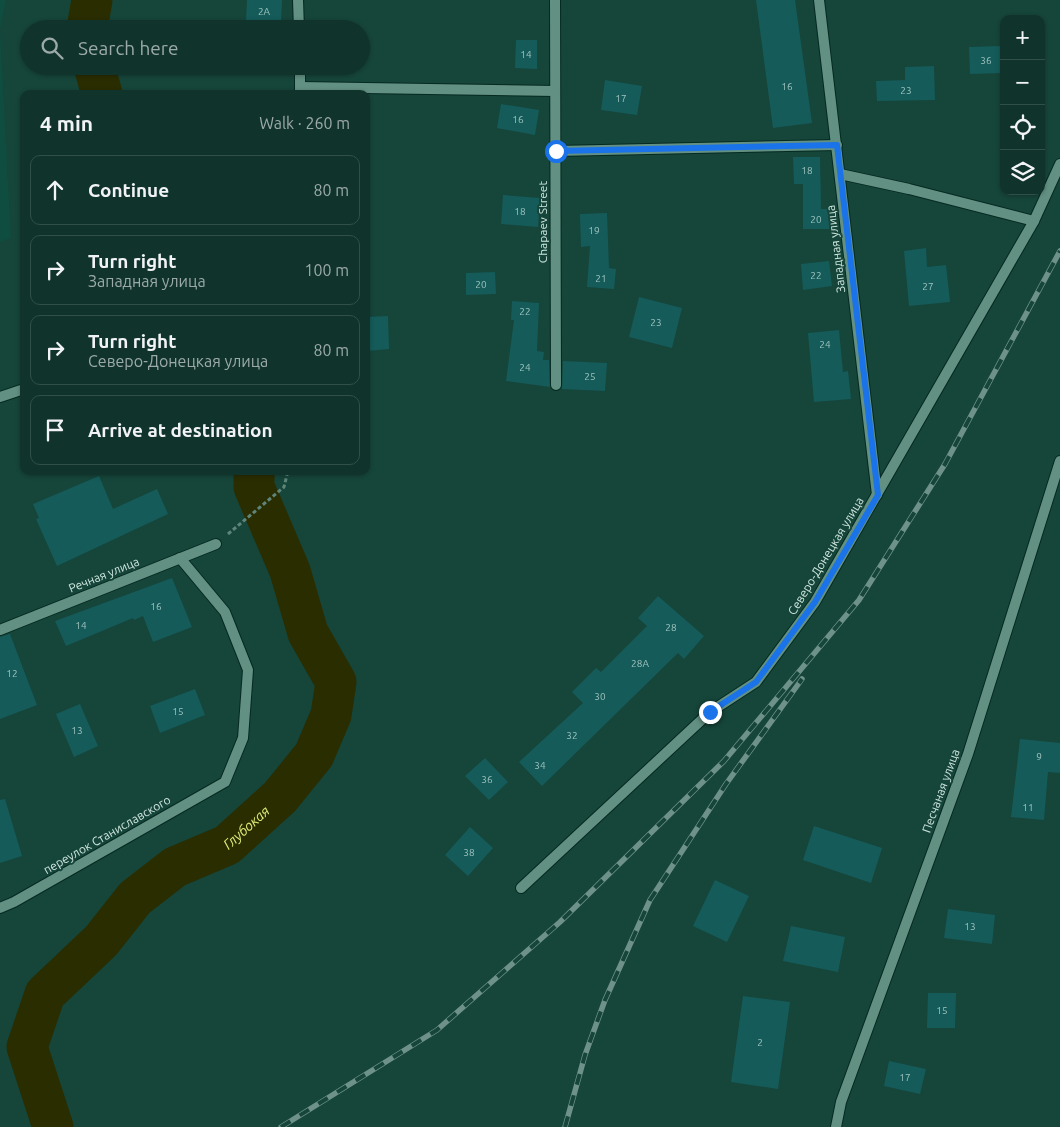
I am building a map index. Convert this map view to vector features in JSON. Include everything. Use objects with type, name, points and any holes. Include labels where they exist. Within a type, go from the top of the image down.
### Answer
[{"type":"street","points":[[298,0],[299,20]]},
{"type":"street","name":"Chapaev Street","points":[[555,0],[556,385]]},
{"type":"street","name":"Западная улица","points":[[820,0],[878,495]]},
{"type":"street","points":[[300,75],[300,90]]},
{"type":"street","points":[[370,90],[555,91]]},
{"type":"street","points":[[556,151],[837,145]]},
{"type":"street","name":"Северо-Донецкая улица","points":[[522,888],[710,712],[756,682],[815,602],[878,495],[1034,220],[1060,164]]},
{"type":"street","points":[[840,174],[1034,220]]},
{"type":"street","points":[[0,397],[20,390]]},
{"type":"street","name":"Песчаная улица","points":[[836,1127],[841,1102],[968,754],[1060,461]]},
{"type":"street","name":"Речная улица","points":[[0,630],[216,544]]},
{"type":"street","name":"переулок Станиславского","points":[[0,908],[23,897],[225,782],[243,738],[248,670],[225,612],[180,558]]},
{"type":"path","points":[[243,522],[284,487],[287,475]]},
{"type":"shaded area","points":[[0,0],[6,0],[0,29]]},
{"type":"shaded area","points":[[0,29],[11,238],[0,242]]},
{"type":"building","points":[[247,0],[282,0],[281,20],[246,20]]},
{"type":"building","points":[[756,0],[795,0],[812,123],[773,128]]},
{"type":"building","points":[[516,40],[537,40],[537,69],[515,68]]},
{"type":"building","points":[[1000,46],[1000,73],[970,74],[969,47]]},
{"type":"building","points":[[934,66],[935,100],[877,101],[876,81],[905,80],[905,67]]},
{"type":"building","points":[[605,80],[642,86],[637,115],[601,110]]},
{"type":"building","points":[[501,104],[539,110],[535,135],[497,128]]},
{"type":"building","points":[[793,157],[820,157],[821,209],[830,209],[830,229],[803,229],[803,184],[794,184]]},
{"type":"building","points":[[503,195],[540,198],[538,227],[501,224]]},
{"type":"building","points":[[607,213],[609,268],[616,269],[614,289],[587,287],[590,246],[581,247],[580,214]]},
{"type":"building","points":[[926,248],[927,267],[946,265],[950,302],[909,306],[904,251]]},
{"type":"building","points":[[829,261],[832,286],[803,290],[801,264]]},
{"type":"building","points":[[495,272],[496,294],[466,295],[466,273]]},
{"type":"building","points":[[639,297],[682,308],[672,348],[629,337]]},
{"type":"building","points":[[512,301],[539,303],[537,351],[544,352],[543,360],[549,360],[550,387],[506,381],[514,320],[511,320]]},
{"type":"building","points":[[388,316],[389,349],[370,351],[370,317]]},
{"type":"building","points":[[839,330],[843,372],[848,371],[851,399],[814,402],[808,333]]},
{"type":"building","points":[[563,361],[607,363],[605,391],[562,389]]},
{"type":"building","points":[[99,476],[113,509],[157,489],[168,514],[57,566],[36,519],[39,518],[33,504]]},
{"type":"building","points":[[172,578],[192,627],[153,642],[143,616],[134,620],[133,618],[66,646],[55,621]]},
{"type":"building","points":[[658,596],[704,636],[684,659],[678,653],[542,786],[519,762],[583,703],[572,692],[596,668],[601,672],[647,626],[638,618]]},
{"type":"building","points":[[10,634],[37,705],[0,719],[0,637]]},
{"type":"building","points":[[195,689],[205,715],[160,733],[150,706]]},
{"type":"building","points":[[80,704],[98,746],[74,757],[56,714]]},
{"type":"building","points":[[1020,739],[1060,743],[1060,773],[1048,772],[1044,820],[1011,817]]},
{"type":"building","points":[[485,758],[508,782],[489,800],[465,776]]},
{"type":"building","points":[[5,799],[22,856],[0,863],[0,800]]},
{"type":"building","points":[[814,826],[882,848],[871,883],[803,860]]},
{"type":"building","points":[[470,827],[493,848],[468,876],[445,855]]},
{"type":"building","points":[[715,880],[749,896],[727,942],[693,926]]},
{"type":"building","points":[[948,909],[995,915],[992,944],[944,938]]},
{"type":"building","points":[[791,926],[845,937],[838,972],[783,961]]},
{"type":"building","points":[[928,993],[956,993],[955,1028],[927,1028]]},
{"type":"building","points":[[743,996],[790,1002],[778,1089],[731,1082]]},
{"type":"building","points":[[889,1061],[926,1069],[920,1094],[884,1086]]},
{"type":"waterway","name":"Глубокая","points":[[89,20],[92,0]]},
{"type":"waterway","name":"Глубокая","points":[[97,75],[101,90]]},
{"type":"waterway","name":"Глубокая","points":[[53,1127],[27,1047],[45,994],[101,941],[135,898],[175,867],[227,845],[280,797],[314,755],[331,715],[336,682],[308,633],[290,571],[254,487],[254,475]]},
{"type":"railway","points":[[281,1127],[437,1030],[560,922],[724,761],[859,600],[945,464],[1060,251]]},
{"type":"railway","points":[[565,1127],[585,1055],[605,1000],[650,900],[726,784],[802,679]]},
{"type":"route","points":[[556,151],[837,145],[878,495],[815,602],[756,682],[710,712]]}]
